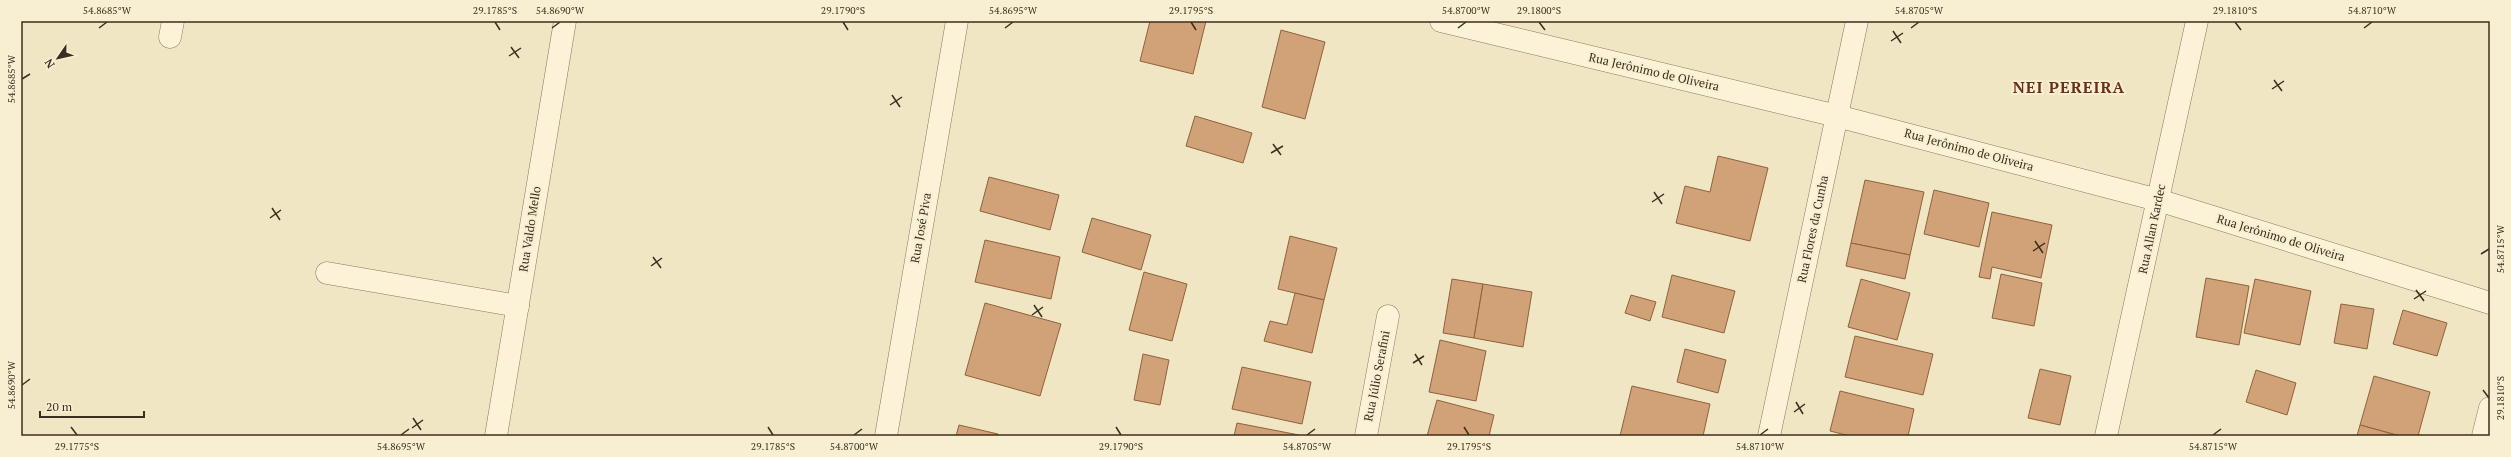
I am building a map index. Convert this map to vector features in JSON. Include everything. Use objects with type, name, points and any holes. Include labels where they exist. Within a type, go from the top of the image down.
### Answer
[{"type":"street","name":"Rua Valdo Mello","points":[[496,436],[565,21]]},
{"type":"street","name":"Rua José Piva","points":[[886,436],[957,21]]},
{"type":"street","name":"Rua Flores da Cunha","points":[[1769,436],[1857,21]]},
{"type":"street","name":"Rua Allan Kardec","points":[[2106,436],[2197,21]]},
{"type":"street","name":"Rua Jerônimo de Oliveira","points":[[1445,22],[1837,116],[2158,200],[2490,303]]},
{"type":"street","points":[[327,273],[518,306]]},
{"type":"street","name":"Rua Júlio Serafini","points":[[1366,436],[1388,316]]},
{"type":"street","points":[[2483,436],[2490,408]]},
{"type":"building","points":[[1150,21],[1206,21],[1193,74],[1140,61]]},
{"type":"building","points":[[1281,30],[1325,42],[1305,119],[1262,107]]},
{"type":"building","points":[[1195,116],[1252,133],[1243,163],[1186,146]]},
{"type":"building","points":[[1718,156],[1768,168],[1750,241],[1676,223],[1685,186],[1710,192]]},
{"type":"building","points":[[989,177],[1059,195],[1050,230],[980,211]]},
{"type":"building","points":[[1865,180],[1924,192],[1910,255],[1851,243]]},
{"type":"building","points":[[1934,190],[1989,203],[1979,247],[1924,234]]},
{"type":"building","points":[[1992,212],[2052,225],[2041,278],[1992,267],[1990,279],[1979,277]]},
{"type":"building","points":[[1092,218],[1151,235],[1141,270],[1082,252]]},
{"type":"building","points":[[1290,236],[1337,248],[1324,300],[1278,289]]},
{"type":"building","points":[[985,240],[1060,257],[1051,299],[975,282]]},
{"type":"building","points":[[1851,243],[1910,255],[1905,279],[1846,266]]},
{"type":"building","points":[[1144,272],[1187,284],[1172,341],[1129,330]]},
{"type":"building","points":[[2001,274],[2042,283],[2034,326],[1992,318]]},
{"type":"building","points":[[1672,275],[1735,291],[1724,333],[1662,317]]},
{"type":"building","points":[[2206,278],[2249,286],[2239,345],[2196,337]]},
{"type":"building","points":[[1452,279],[1483,284],[1474,338],[1443,333]]},
{"type":"building","points":[[1861,279],[1910,293],[1897,340],[1848,327]]},
{"type":"building","points":[[2255,279],[2311,291],[2300,345],[2244,333]]},
{"type":"building","points":[[1483,284],[1532,292],[1523,347],[1474,338]]},
{"type":"building","points":[[1295,293],[1324,300],[1312,353],[1264,341],[1270,321],[1287,325]]},
{"type":"building","points":[[1631,295],[1656,302],[1650,321],[1625,313]]},
{"type":"building","points":[[985,303],[1061,324],[1040,396],[965,375]]},
{"type":"building","points":[[2341,304],[2374,309],[2367,349],[2334,343]]},
{"type":"building","points":[[2403,310],[2447,323],[2437,356],[2393,344]]},
{"type":"building","points":[[1855,336],[1933,354],[1923,395],[1845,377]]},
{"type":"building","points":[[1440,340],[1486,351],[1476,401],[1429,392]]},
{"type":"building","points":[[1685,349],[1726,360],[1718,393],[1677,382]]},
{"type":"building","points":[[1143,354],[1169,360],[1160,405],[1134,400]]},
{"type":"building","points":[[1242,367],[1311,382],[1302,424],[1232,409]]},
{"type":"building","points":[[2040,369],[2071,376],[2060,425],[2028,418]]},
{"type":"building","points":[[2256,370],[2296,383],[2287,415],[2246,402]]},
{"type":"building","points":[[2374,376],[2430,392],[2418,436],[2400,436],[2360,425]]},
{"type":"building","points":[[1632,386],[1710,404],[1703,436],[1620,436]]},
{"type":"building","points":[[1840,391],[1914,409],[1908,436],[1850,436],[1830,431]]},
{"type":"building","points":[[1437,400],[1494,415],[1489,436],[1427,436]]},
{"type":"building","points":[[1237,423],[1299,435],[1299,436],[1234,436]]},
{"type":"building","points":[[959,425],[998,434],[997,436],[956,436]]},
{"type":"building","points":[[2360,425],[2400,436],[2357,436]]},
{"type":"district","name":"NEI PEREIRA","points":[[2069,87]]}]
